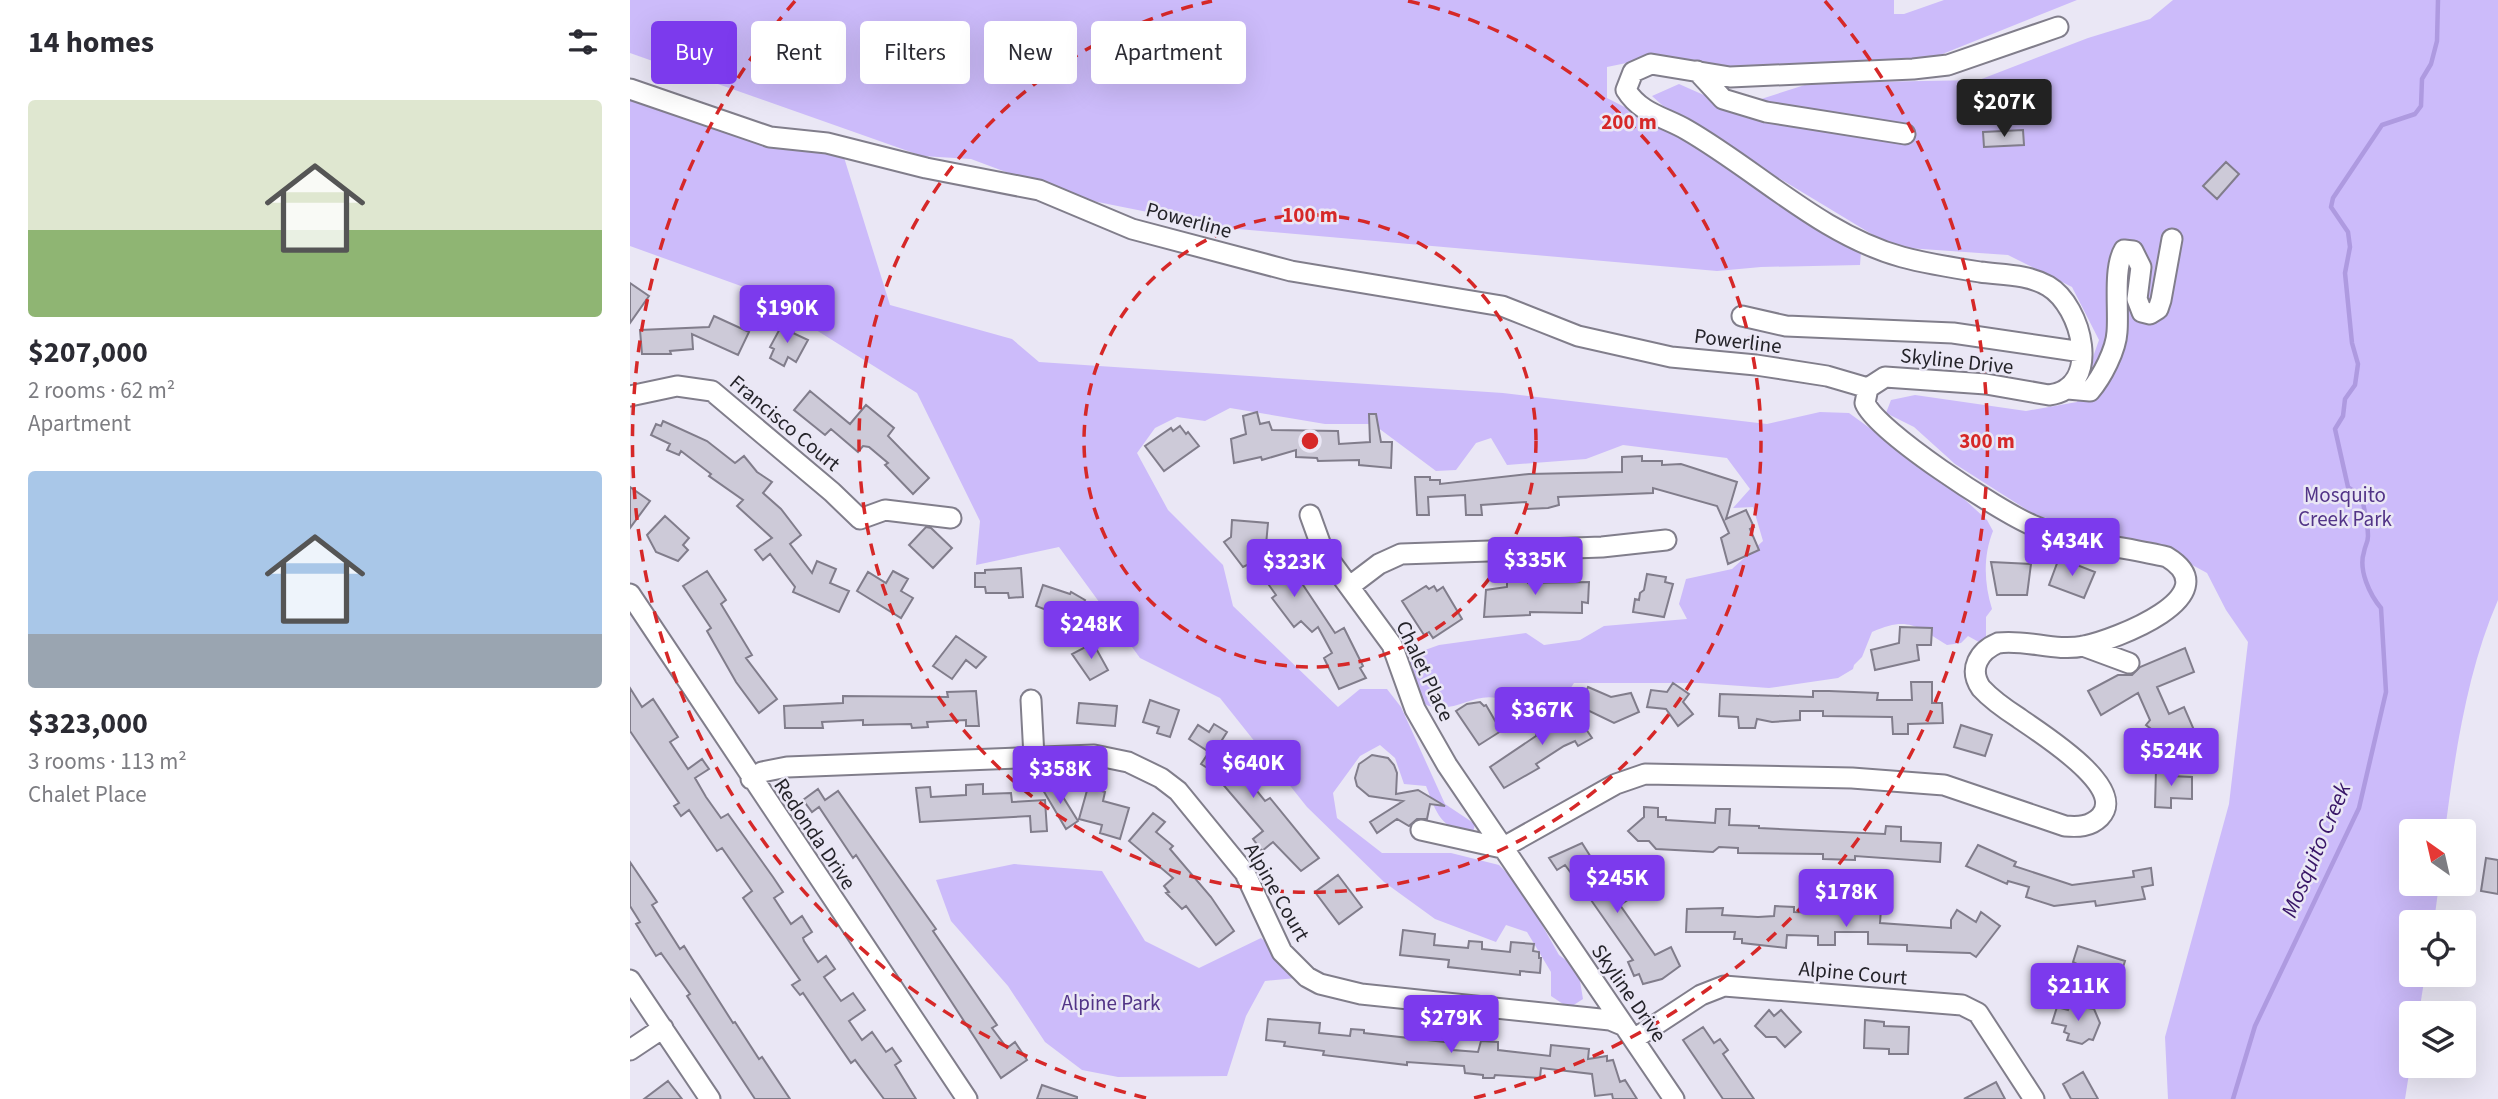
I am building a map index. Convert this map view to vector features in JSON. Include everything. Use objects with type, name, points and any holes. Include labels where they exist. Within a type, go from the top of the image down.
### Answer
[{"type":"street","points":[[2058,27],[1948,65],[1913,69],[1730,77],[1651,64],[1633,72],[1626,90],[1650,113],[1688,130],[1814,214],[1872,246],[1932,264],[2024,277],[2050,287],[2061,297],[2076,320],[2081,352],[2080,367],[2068,389]]},
{"type":"street","points":[[1697,71],[1723,99],[1766,112],[1905,134]]},
{"type":"street","name":"Powerline","points":[[630,89],[769,137],[827,143],[926,168],[1039,190],[1132,229],[1291,271],[1502,306],[1578,336],[1671,357],[1827,376],[1868,388]]},
{"type":"street","name":"Skyline Drive","points":[[1868,388],[1885,377],[1931,379],[2049,395],[2068,389],[2090,391],[2098,381],[2117,335],[2117,294],[2124,250],[2133,251],[2141,267],[2138,304],[2142,312],[2150,314],[2158,309],[2161,300],[2172,239]]},
{"type":"street","points":[[1742,316],[1786,326],[1965,335],[2081,352]]},
{"type":"street","name":"Francisco Court","points":[[630,396],[677,386],[712,391],[860,519],[885,510],[951,518]]},
{"type":"street","points":[[1868,388],[1865,403],[1874,419],[1955,478],[2012,514],[2032,525],[2167,556],[2175,562],[2183,572],[2185,584],[2172,607],[2133,629],[2083,646]]},
{"type":"street","name":"Chalet Place","points":[[1310,515],[1316,539],[1392,645],[1425,727],[1502,848]]},
{"type":"street","points":[[1350,586],[1379,564],[1401,554],[1602,547],[1666,540]]},
{"type":"street","name":"Redonda Drive","points":[[630,594],[965,1098]]},
{"type":"street","points":[[1421,830],[1502,848],[1616,785],[1645,774],[1853,778],[1944,785],[2065,826],[2080,827],[2099,818],[2106,805],[2093,776],[2064,750],[1989,697],[1976,681],[1976,670],[1982,653],[1998,643],[2083,646],[2129,663]]},
{"type":"street","points":[[1031,700],[1034,757]]},
{"type":"street","name":"Alpine Court","points":[[751,779],[762,772],[787,766],[1094,755],[1119,760],[1144,769],[1178,791],[1245,873],[1282,952],[1307,977],[1320,984],[1361,994],[1610,1020],[1628,1032],[1724,986],[1962,1005],[1978,1013],[2034,1099]]},
{"type":"street","name":"Skyline Drive","points":[[1502,848],[1674,1099]]},
{"type":"street","points":[[630,980],[710,1099]]},
{"type":"street","points":[[630,1050],[663,1028]]},
{"type":"green space","points":[[630,0],[1894,0],[1894,14],[1904,14],[1944,0],[2077,0],[1940,55],[1802,72],[1710,68],[1641,60],[1607,67],[1607,98],[1685,138],[1861,252],[1860,265],[1761,267],[1717,271],[1227,228],[1073,197],[971,159],[922,156],[718,84],[737,84],[737,21],[651,21],[651,60],[630,53]]},
{"type":"green space","name":"Mosquito Creek Park","points":[[2173,0],[2498,0],[2498,600],[2470,684],[2447,819],[2399,819],[2399,896],[2437,896],[2436,910],[2399,910],[2399,987],[2423,987],[2421,1001],[2399,1001],[2399,1078],[2408,1078],[2405,1099],[2168,1099],[2165,1037],[2229,804],[2248,642],[2226,610],[2207,573],[2157,546],[2035,515],[1955,464],[1914,427],[1886,413],[1891,400],[1915,395],[2026,411],[2077,402],[2099,340],[2072,287],[2008,255],[1893,247],[1671,113],[1652,96],[1679,84],[1733,108],[1811,83],[1979,80],[2088,38],[2150,19]]},
{"type":"green space","points":[[630,93],[842,151],[890,305],[1012,339],[1039,362],[1503,393],[1767,424],[1820,412],[1849,413],[1951,487],[1987,520],[1993,531],[1986,560],[1987,589],[1992,609],[1986,617],[1986,646],[1968,636],[1961,643],[1947,645],[1919,628],[1903,624],[1872,632],[1862,657],[1853,669],[1838,678],[1769,688],[1699,683],[1574,683],[1561,703],[1538,702],[1523,713],[1509,703],[1485,697],[1454,706],[1429,706],[1401,688],[1411,655],[1439,645],[1526,633],[1544,645],[1580,640],[1604,626],[1687,619],[1679,604],[1686,579],[1732,569],[1763,541],[1753,507],[1733,508],[1750,489],[1727,458],[1623,445],[1586,459],[1507,465],[1491,438],[1476,443],[1456,470],[1436,471],[1373,424],[1325,424],[1230,408],[1205,421],[1177,417],[1155,428],[1137,453],[1168,510],[1223,565],[1233,606],[1338,707],[1360,689],[1387,689],[1401,707],[1445,804],[1475,824],[1473,833],[1447,824],[1437,812],[1426,786],[1404,784],[1395,758],[1380,745],[1360,756],[1333,793],[1337,818],[1382,853],[1451,853],[1499,865],[1520,886],[1559,955],[1578,969],[1583,999],[1569,1008],[1551,996],[1551,972],[1527,932],[1506,925],[1496,942],[1435,919],[1384,882],[1307,807],[1220,698],[1140,658],[1059,547],[976,565],[980,521],[917,393],[752,290],[630,246]]},
{"type":"green space","name":"Alpine Park","points":[[1014,864],[1102,871],[1145,941],[1199,968],[1261,938],[1307,977],[1265,981],[1246,1016],[1227,1076],[1118,1077],[1082,1070],[1045,1042],[1008,986],[951,921],[936,880]]},
{"type":"building","points":[[2023,130],[2024,145],[1984,147],[1983,132]]},
{"type":"building","points":[[2226,162],[2239,174],[2217,199],[2203,186]]},
{"type":"building","points":[[630,283],[649,296],[630,323]]},
{"type":"building","points":[[714,316],[749,332],[738,355],[692,334],[693,349],[670,351],[671,354],[642,354],[640,330],[709,327]]},
{"type":"building","points":[[783,323],[795,329],[793,333],[808,340],[796,362],[788,357],[784,366],[770,358],[774,349],[770,347]]},
{"type":"building","points":[[810,391],[850,424],[866,405],[894,428],[888,436],[929,478],[913,494],[885,465],[888,463],[869,447],[863,446],[858,452],[831,429],[825,435],[794,410]]},
{"type":"building","points":[[1257,412],[1260,424],[1269,422],[1272,430],[1338,431],[1339,444],[1370,442],[1369,414],[1376,414],[1381,442],[1392,442],[1391,468],[1359,465],[1359,460],[1318,461],[1317,458],[1296,457],[1296,450],[1262,460],[1261,457],[1234,463],[1231,439],[1246,434],[1243,416]]},
{"type":"building","points":[[663,421],[707,441],[735,463],[744,456],[757,472],[772,482],[763,493],[781,509],[801,535],[790,544],[812,573],[817,561],[836,569],[830,583],[849,591],[839,612],[793,592],[795,587],[770,554],[763,560],[755,550],[772,538],[737,506],[743,500],[709,476],[711,474],[681,451],[679,455],[667,450],[670,444],[651,435],[656,424],[661,426]]},
{"type":"building","points":[[1180,426],[1199,446],[1164,471],[1145,446],[1171,428],[1173,431]]},
{"type":"building","points":[[1642,456],[1642,461],[1662,461],[1662,465],[1681,464],[1737,482],[1726,519],[1746,510],[1754,527],[1750,529],[1759,550],[1728,564],[1721,538],[1729,533],[1717,506],[1653,488],[1653,493],[1558,497],[1559,505],[1548,508],[1527,509],[1526,502],[1481,505],[1482,515],[1466,515],[1465,495],[1428,497],[1429,515],[1417,515],[1415,477],[1430,477],[1430,480],[1440,480],[1440,484],[1529,474],[1622,472],[1622,457]]},
{"type":"building","points":[[630,487],[650,501],[630,528]]},
{"type":"building","points":[[665,516],[689,538],[683,545],[688,550],[678,561],[656,552],[647,535]]},
{"type":"building","points":[[1232,520],[1268,523],[1266,545],[1272,555],[1297,585],[1301,582],[1335,633],[1344,628],[1366,678],[1339,689],[1324,658],[1332,653],[1318,627],[1312,632],[1301,621],[1294,627],[1272,598],[1276,595],[1261,574],[1258,576],[1249,564],[1243,567],[1224,542],[1231,537]]},
{"type":"building","points":[[926,527],[931,528],[952,548],[933,568],[909,545]]},
{"type":"building","points":[[2059,558],[2095,572],[2084,598],[2049,585]]},
{"type":"building","points":[[1991,562],[2031,564],[2027,595],[1997,595]]},
{"type":"building","points":[[1021,568],[1023,597],[1009,598],[1008,593],[986,593],[985,587],[975,587],[975,573]]},
{"type":"building","points":[[707,571],[726,600],[721,604],[752,655],[746,658],[777,699],[759,713],[736,682],[707,631],[711,628],[683,586]]},
{"type":"building","points":[[893,571],[908,579],[901,591],[913,598],[901,618],[857,591],[868,572],[886,583]]},
{"type":"building","points":[[1527,572],[1528,583],[1589,582],[1588,603],[1582,602],[1582,613],[1530,612],[1530,615],[1484,617],[1486,590],[1507,587],[1507,573]]},
{"type":"building","points":[[1647,574],[1666,577],[1665,582],[1673,584],[1664,617],[1633,612],[1635,599],[1639,600],[1640,593],[1644,590]]},
{"type":"building","points":[[1043,585],[1070,594],[1071,592],[1085,600],[1072,620],[1036,606]]},
{"type":"building","points":[[1426,586],[1429,589],[1434,586],[1437,591],[1443,587],[1462,619],[1433,638],[1429,632],[1424,635],[1402,601]]},
{"type":"building","points":[[1900,627],[1932,628],[1931,645],[1917,645],[1919,660],[1875,670],[1871,650],[1899,643]]},
{"type":"building","points":[[956,636],[986,657],[976,668],[966,660],[952,679],[933,666]]},
{"type":"building","points":[[1093,643],[1108,670],[1090,680],[1072,654]]},
{"type":"building","points":[[2185,648],[2194,672],[2157,687],[2169,714],[2184,707],[2194,730],[2179,736],[2177,732],[2154,741],[2146,735],[2151,729],[2146,725],[2150,720],[2138,693],[2101,715],[2088,691],[2118,675],[2132,675],[2140,667]]},
{"type":"building","points":[[1911,682],[1932,682],[1932,703],[1942,703],[1943,723],[1908,724],[1908,734],[1893,734],[1892,717],[1823,716],[1823,711],[1800,711],[1800,720],[1772,722],[1757,719],[1755,728],[1739,728],[1738,717],[1719,716],[1720,694],[1813,697],[1813,691],[1829,691],[1878,693],[1877,700],[1912,700]]},
{"type":"building","points":[[1673,683],[1689,694],[1683,702],[1693,714],[1678,726],[1666,709],[1647,707],[1651,690],[1667,692]]},
{"type":"building","points":[[1588,687],[1611,697],[1631,693],[1639,712],[1614,723],[1579,706]]},
{"type":"building","points":[[630,688],[642,707],[653,699],[678,737],[670,742],[688,769],[702,759],[709,769],[695,778],[706,797],[721,818],[728,814],[773,877],[783,892],[774,898],[791,924],[802,916],[812,932],[803,938],[804,941],[818,962],[826,956],[835,969],[824,977],[841,1001],[853,993],[865,1010],[849,1021],[862,1040],[872,1032],[886,1052],[892,1048],[901,1061],[895,1065],[916,1099],[884,1099],[855,1060],[851,1063],[803,993],[800,995],[792,985],[800,980],[743,898],[752,891],[722,848],[717,851],[689,810],[681,816],[674,806],[679,803],[630,731]]},
{"type":"building","points":[[976,691],[979,726],[966,726],[966,720],[927,722],[928,727],[912,728],[911,724],[863,725],[863,720],[822,722],[823,728],[785,728],[784,706],[843,703],[843,696],[948,697],[947,692]]},
{"type":"building","points":[[1150,700],[1179,710],[1170,737],[1157,733],[1159,727],[1143,722]]},
{"type":"building","points":[[1480,702],[1486,705],[1501,731],[1479,745],[1456,711],[1467,704]]},
{"type":"building","points":[[1079,703],[1117,706],[1115,726],[1077,723]]},
{"type":"building","points":[[1569,704],[1592,738],[1578,746],[1575,741],[1564,746],[1536,764],[1539,768],[1504,788],[1490,767],[1536,736],[1537,730],[1559,716],[1556,712]]},
{"type":"building","points":[[1214,724],[1227,732],[1222,740],[1232,746],[1227,754],[1265,801],[1270,798],[1319,858],[1301,871],[1273,842],[1262,851],[1253,839],[1263,831],[1220,781],[1223,778],[1201,764],[1209,752],[1189,739],[1198,725],[1209,732]]},
{"type":"building","points":[[1961,725],[1992,735],[1985,756],[1954,747]]},
{"type":"building","points":[[1372,755],[1388,758],[1394,765],[1397,773],[1396,794],[1418,790],[1445,806],[1430,804],[1427,819],[1417,819],[1409,826],[1397,819],[1377,833],[1370,822],[1403,801],[1369,796],[1357,786],[1355,778],[1359,764]]},
{"type":"building","points":[[2156,769],[2172,769],[2171,776],[2192,777],[2192,799],[2171,798],[2171,808],[2155,807]]},
{"type":"building","points":[[983,784],[983,794],[1011,793],[1012,802],[1045,800],[1047,831],[1031,832],[1030,816],[920,822],[916,788],[930,787],[931,797],[966,795],[966,785]]},
{"type":"building","points":[[1055,784],[1060,798],[1063,797],[1078,821],[1066,829],[1040,785]]},
{"type":"building","points":[[1088,787],[1105,792],[1103,801],[1129,808],[1120,839],[1100,833],[1102,825],[1079,819]]},
{"type":"building","points":[[818,789],[825,800],[838,791],[936,929],[933,931],[997,1025],[992,1028],[1007,1048],[1015,1042],[1027,1060],[1001,1078],[856,855],[853,858],[819,807],[812,812],[803,800]]},
{"type":"building","points":[[1644,807],[1658,808],[1658,817],[1666,817],[1666,820],[1715,823],[1716,809],[1730,809],[1729,825],[1759,828],[1885,834],[1886,826],[1901,827],[1901,841],[1941,843],[1940,862],[1855,856],[1855,860],[1823,859],[1823,854],[1738,853],[1738,848],[1719,847],[1713,852],[1656,849],[1649,841],[1638,841],[1628,831],[1644,817]]},
{"type":"building","points":[[1153,813],[1165,822],[1156,832],[1173,846],[1170,849],[1211,897],[1234,931],[1216,945],[1186,906],[1182,909],[1166,893],[1169,892],[1164,886],[1173,878],[1129,841]]},
{"type":"building","points":[[1582,843],[1614,894],[1627,886],[1634,896],[1620,905],[1655,955],[1671,947],[1680,966],[1662,979],[1643,984],[1639,974],[1634,976],[1628,962],[1633,960],[1591,900],[1565,865],[1557,870],[1549,858]]},
{"type":"building","points":[[1978,845],[2016,862],[2014,866],[2072,885],[2134,877],[2133,871],[2151,868],[2153,885],[2142,887],[2145,899],[2096,906],[2095,901],[2054,906],[2026,897],[2029,887],[2008,881],[2007,884],[1966,866]]},
{"type":"building","points":[[2486,858],[2498,860],[2498,894],[2481,891]]},
{"type":"building","points":[[630,862],[657,902],[652,905],[680,949],[684,946],[733,1023],[735,1022],[759,1059],[762,1057],[790,1099],[755,1099],[687,996],[690,994],[661,953],[656,956],[636,924],[640,922],[630,906]]},
{"type":"building","points":[[1338,875],[1362,907],[1339,924],[1315,892]]},
{"type":"building","points":[[1775,906],[1794,907],[1794,912],[1818,913],[1818,907],[1881,909],[1880,923],[1951,928],[1951,920],[1957,910],[1976,922],[1981,912],[2000,926],[1976,957],[1970,953],[1907,951],[1907,945],[1868,944],[1868,932],[1835,932],[1835,945],[1818,945],[1818,936],[1787,935],[1786,948],[1742,943],[1742,939],[1734,939],[1735,932],[1686,932],[1687,909],[1723,908],[1722,915],[1758,917],[1774,916]]},
{"type":"building","points":[[1403,930],[1435,934],[1434,945],[1468,948],[1469,941],[1482,942],[1482,949],[1510,952],[1511,942],[1534,944],[1533,951],[1539,952],[1541,958],[1540,973],[1520,971],[1520,975],[1448,967],[1449,960],[1400,955]]},
{"type":"building","points":[[2078,946],[2125,961],[2119,980],[2111,977],[2107,989],[2089,983],[2092,972],[2073,962]]},
{"type":"building","points":[[2070,1005],[2094,1009],[2100,1023],[2093,1040],[2089,1039],[2082,1044],[2067,1040],[2069,1034],[2064,1032],[2066,1026],[2052,1023],[2057,1007],[2068,1010]]},
{"type":"building","points":[[1769,1010],[1774,1016],[1781,1010],[1801,1032],[1785,1047],[1776,1037],[1766,1037],[1755,1026]]},
{"type":"building","points":[[1268,1019],[1320,1023],[1319,1033],[1350,1036],[1351,1029],[1364,1030],[1364,1033],[1454,1043],[1453,1050],[1478,1052],[1481,1041],[1498,1042],[1498,1050],[1550,1056],[1551,1045],[1589,1049],[1588,1059],[1607,1056],[1607,1061],[1613,1060],[1620,1082],[1625,1080],[1637,1099],[1613,1099],[1612,1094],[1595,1096],[1592,1074],[1541,1068],[1540,1078],[1495,1075],[1494,1078],[1483,1078],[1483,1075],[1465,1073],[1464,1066],[1407,1062],[1407,1065],[1323,1055],[1324,1051],[1284,1046],[1285,1042],[1266,1040]]},
{"type":"building","points":[[1865,1020],[1884,1022],[1884,1026],[1909,1027],[1908,1054],[1889,1054],[1889,1049],[1864,1048]]},
{"type":"building","points":[[1703,1027],[1714,1043],[1720,1039],[1728,1050],[1723,1054],[1754,1099],[1723,1099],[1683,1040]]},
{"type":"building","points":[[2083,1072],[2098,1099],[2071,1099],[2063,1084]]},
{"type":"building","points":[[668,1081],[682,1099],[644,1099]]},
{"type":"building","points":[[1996,1082],[2005,1099],[1964,1099]]},
{"type":"building","points":[[1042,1085],[1077,1097],[1077,1099],[1037,1099]]},
{"type":"waterway","name":"Mosquito Creek","points":[[2233,1099],[2255,1026],[2359,808],[2386,692],[2381,608],[2369,589],[2363,567],[2364,550],[2368,540],[2367,521],[2362,497],[2348,487],[2335,429],[2343,416],[2345,399],[2355,385],[2358,364],[2352,343],[2345,273],[2350,247],[2348,232],[2331,207],[2333,198],[2382,125],[2415,114],[2421,106],[2422,79],[2431,64],[2437,41],[2438,0]]}]
